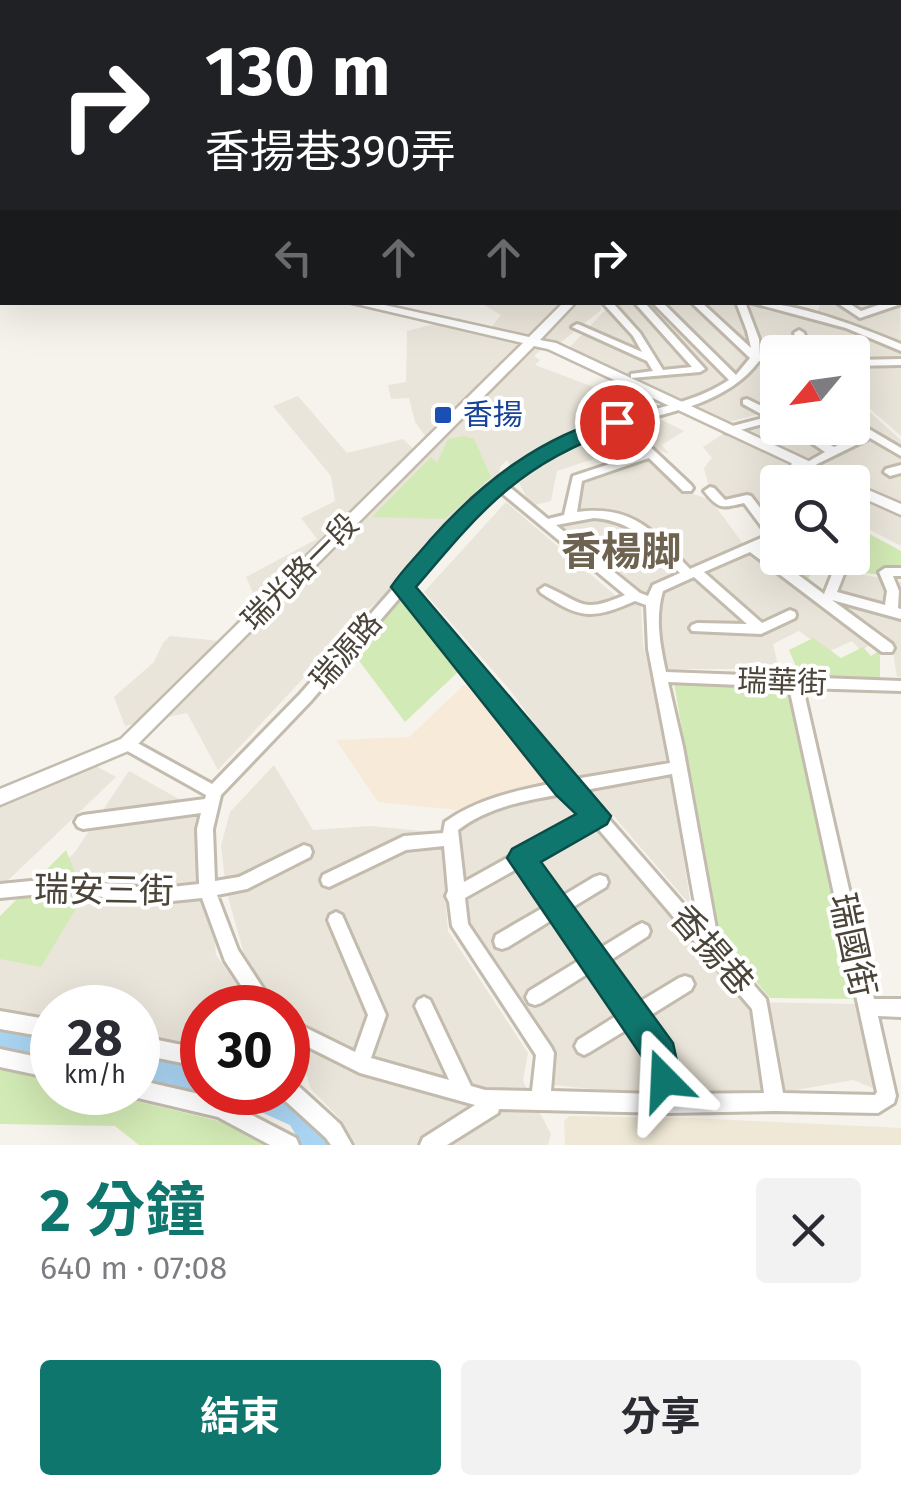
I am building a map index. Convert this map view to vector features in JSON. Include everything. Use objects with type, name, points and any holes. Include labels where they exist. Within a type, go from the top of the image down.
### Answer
[{"type":"street","points":[[366,305],[562,350],[630,378],[806,465]]},
{"type":"street","name":"瑞光路一段","points":[[0,797],[127,744],[568,305]]},
{"type":"street","points":[[609,305],[637,335],[647,358],[660,374]]},
{"type":"street","points":[[630,378],[700,369],[641,305]]},
{"type":"street","points":[[659,305],[735,380]]},
{"type":"street","points":[[698,305],[760,359]]},
{"type":"street","points":[[741,305],[753,334],[756,358]]},
{"type":"street","points":[[765,305],[849,326],[901,348]]},
{"type":"street","points":[[845,305],[860,314],[893,305]]},
{"type":"street","points":[[578,327],[647,358]]},
{"type":"street","points":[[630,378],[647,358]]},
{"type":"street","points":[[680,406],[735,380],[756,358]]},
{"type":"street","points":[[870,363],[901,362]]},
{"type":"street","points":[[747,402],[760,409]]},
{"type":"street","name":"瑞源路","points":[[213,798],[466,513],[498,484],[534,458],[617,422],[680,406]]},
{"type":"street","points":[[729,430],[760,421]]},
{"type":"street","points":[[617,422],[686,488]]},
{"type":"street","points":[[802,463],[871,433],[901,453]]},
{"type":"street","points":[[823,445],[832,451]]},
{"type":"street","points":[[570,516],[577,480],[651,454]]},
{"type":"street","points":[[498,484],[643,599],[662,677],[712,950]]},
{"type":"street","points":[[710,490],[723,504],[746,499],[760,515]]},
{"type":"street","points":[[870,498],[901,510]]},
{"type":"street","points":[[547,523],[570,516],[622,514],[761,629]]},
{"type":"street","points":[[545,590],[578,612],[600,611],[643,599],[657,588],[760,543]]},
{"type":"street","points":[[752,547],[887,648]]},
{"type":"street","points":[[838,575],[830,595],[896,613],[893,591],[884,572],[901,572]]},
{"type":"street","name":"香揚巷","points":[[403,587],[566,786],[597,816],[760,1005],[775,1102]]},
{"type":"street","points":[[698,628],[761,629],[790,615]]},
{"type":"street","name":"瑞華街","points":[[662,677],[901,686]]},
{"type":"street","name":"瑞國街","points":[[775,1102],[878,1104],[887,1096],[795,682]]},
{"type":"street","points":[[127,744],[213,798]]},
{"type":"street","points":[[541,1100],[545,1053],[460,926],[448,839],[450,827],[460,816],[566,786],[641,777],[678,767]]},
{"type":"street","points":[[84,822],[213,798]]},
{"type":"street","points":[[213,798],[204,829],[208,890],[230,955],[251,985]]},
{"type":"street","points":[[454,896],[597,816]]},
{"type":"street","points":[[328,880],[404,843],[448,839]]},
{"type":"street","name":"瑞安三街","points":[[0,891],[62,884],[153,896],[208,890],[241,884],[304,852]]},
{"type":"street","points":[[522,858],[661,1055],[667,1104]]},
{"type":"street","points":[[502,941],[600,882]]},
{"type":"street","points":[[336,920],[377,1015],[360,1064]]},
{"type":"street","points":[[534,997],[642,931]]},
{"type":"street","points":[[584,1046],[685,984]]},
{"type":"street","points":[[424,1006],[465,1094]]},
{"type":"street","points":[[867,1007],[901,1008]]},
{"type":"street","points":[[0,1020],[30,1025]]},
{"type":"street","points":[[310,1039],[360,1064],[485,1099],[667,1104],[775,1102]]},
{"type":"street","points":[[0,1058],[30,1065]]},
{"type":"street","points":[[160,1093],[221,1108],[289,1145]]},
{"type":"street","points":[[430,1145],[491,1106]]},
{"type":"street","points":[[310,1109],[342,1145]]},
{"type":"shaded area","points":[[484,305],[601,305],[601,310],[560,343],[551,341],[534,356],[540,360],[535,365],[599,389],[684,431],[662,445],[669,454],[649,447],[618,451],[557,471],[551,501],[531,506],[507,460],[500,467],[498,485],[426,563],[368,609],[218,770],[187,713],[125,726],[114,697],[154,662],[163,643],[170,636],[220,641],[255,598],[246,577],[317,539],[301,518],[335,501],[331,476],[273,406],[298,396],[347,453],[403,439],[420,455],[431,444],[415,422],[409,398],[391,399],[388,385],[406,382],[407,331],[459,318],[489,330],[501,315]]},
{"type":"shaded area","points":[[610,305],[693,305],[750,357],[760,358],[760,414],[726,423],[568,349]]},
{"type":"shaded area","points":[[704,305],[744,305],[862,335],[760,335],[760,355]]},
{"type":"shaded area","points":[[820,305],[900,305],[901,344],[856,324],[816,315]]},
{"type":"shaded area","points":[[870,339],[901,352],[901,436],[870,409]]},
{"type":"shaded area","points":[[870,412],[901,440],[901,546],[870,530],[870,465],[760,465],[760,516],[747,499],[723,504],[710,491],[704,468],[712,458],[703,447],[729,430],[760,422],[760,445],[870,445]]},
{"type":"shaded area","points":[[646,458],[676,488],[711,500],[749,552],[760,560],[760,575],[780,575],[871,644],[861,651],[852,641],[828,652],[799,631],[773,644],[779,669],[668,669],[659,641],[658,612],[561,530],[576,512],[582,481]]},
{"type":"shaded area","points":[[506,502],[616,596],[641,605],[643,644],[663,727],[691,906],[593,792],[566,767],[510,690],[424,592]]},
{"type":"shaded area","points":[[829,575],[864,575],[901,582],[901,677],[897,677],[892,646],[886,635],[834,599]]},
{"type":"shaded area","points":[[465,684],[554,784],[458,810],[378,802],[336,740],[409,737]]},
{"type":"shaded area","points":[[274,765],[313,830],[371,826],[452,834],[443,844],[442,855],[448,931],[528,1053],[523,1081],[551,1134],[548,1145],[356,1145],[339,1118],[310,1086],[310,985],[263,985],[246,961],[226,890],[221,846],[230,812]]},
{"type":"shaded area","points":[[96,766],[116,777],[0,888],[0,806]]},
{"type":"shaded area","points":[[129,771],[204,813],[195,846],[209,878],[216,955],[237,985],[180,985],[180,1046],[160,1041],[160,985],[30,985],[30,1014],[0,1008],[0,927],[75,852]]},
{"type":"shaded area","points":[[567,792],[754,1002],[856,1004],[875,1089],[853,1080],[768,1095],[665,1097],[544,1084],[549,1053],[462,923],[456,831],[481,814]]},
{"type":"shaded area","points":[[569,1116],[901,1128],[901,1145],[565,1145],[564,1122]]},
{"type":"green space","points":[[448,439],[474,439],[491,477],[445,519],[372,517],[431,457],[437,463]]},
{"type":"green space","points":[[870,534],[901,551],[901,577],[870,574]]},
{"type":"green space","points":[[403,598],[460,670],[405,722],[354,654]]},
{"type":"green space","points":[[813,638],[841,658],[863,647],[871,656],[880,650],[880,680],[801,678],[789,650]]},
{"type":"green space","points":[[674,683],[790,689],[858,999],[770,998],[718,937]]},
{"type":"green space","points":[[66,850],[84,895],[41,967],[0,959],[0,916]]},
{"type":"green space","points":[[0,1067],[30,1075],[30,1115],[160,1115],[160,1107],[180,1112],[180,1115],[231,1124],[265,1145],[139,1145],[115,1126],[0,1124]]},
{"type":"waterway","points":[[0,1041],[30,1047]]},
{"type":"waterway","points":[[160,1072],[180,1077]]},
{"type":"waterway","points":[[297,1115],[318,1145]]},
{"type":"place","name":"香揚","points":[[443,415]]},
{"type":"district","name":"香楊脚","points":[[621,552]]},
{"type":"route","points":[[617,422],[572,439],[509,474],[477,501],[403,587],[566,786],[597,816],[522,858],[661,1055],[664,1080]]}]
